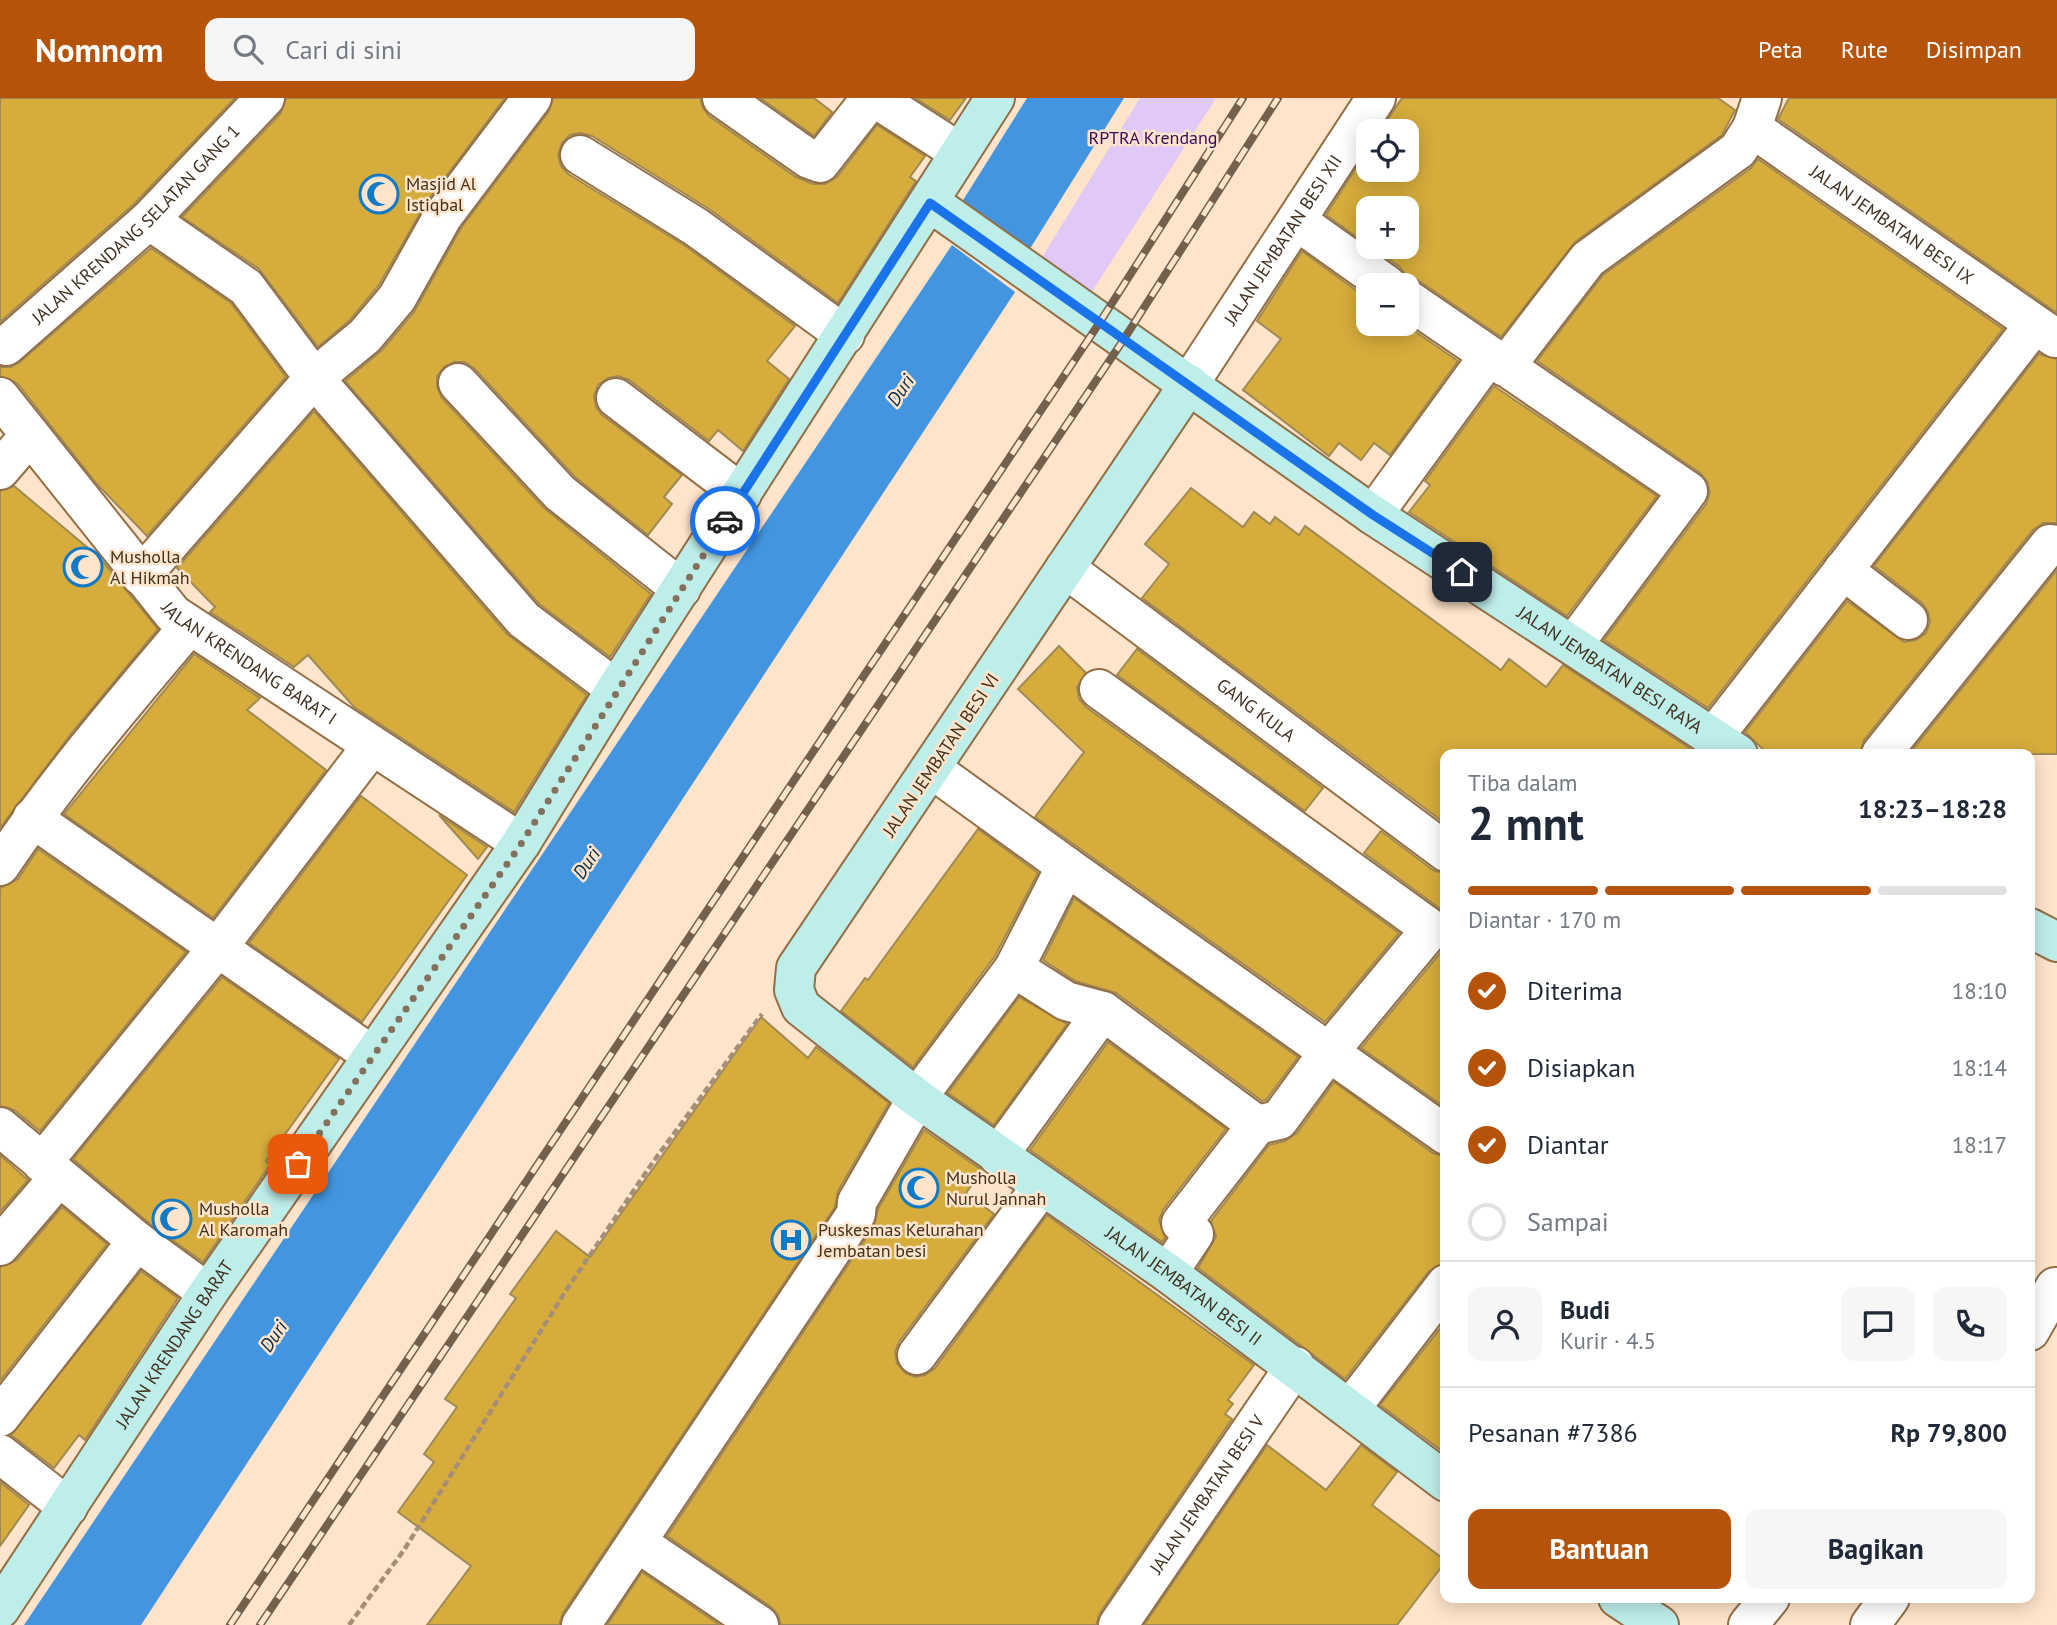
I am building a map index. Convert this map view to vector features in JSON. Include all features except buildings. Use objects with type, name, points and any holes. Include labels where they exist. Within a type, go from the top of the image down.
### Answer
[{"type":"street","name":"JALAN KRENDANG SELATAN GANG 1","points":[[6,346],[149,220],[265,98]]},
{"type":"street","points":[[141,576],[314,378],[365,336],[397,298],[443,216],[532,98]]},
{"type":"street","points":[[722,98],[809,159],[820,163],[874,98],[959,152]]},
{"type":"street","name":"JALAN KRENDANG BARAT","points":[[0,1609],[208,1293],[521,844],[616,689],[845,335],[941,210],[959,152],[995,98]]},
{"type":"street","name":"JALAN JEMBATAN BESI XII","points":[[1189,384],[1376,98]]},
{"type":"street","points":[[1373,515],[1497,362],[1588,259],[1738,150],[1757,113]]},
{"type":"street","name":"JALAN JEMBATAN BESI IX","points":[[1757,113],[2046,332]]},
{"type":"street","points":[[580,155],[696,227],[845,335]]},
{"type":"street","name":"JALAN JEMBATAN BESI RAYA","points":[[941,210],[1373,515],[1725,747]]},
{"type":"street","points":[[149,220],[246,287],[314,378],[524,620],[616,689]]},
{"type":"street","points":[[1297,221],[1370,273]]},
{"type":"street","points":[[1419,307],[1688,491],[1573,645]]},
{"type":"street","points":[[1725,747],[1843,570],[2046,332]]},
{"type":"street","points":[[458,383],[559,493],[681,589]]},
{"type":"street","name":"JALAN JEMBATAN BESI VI","points":[[796,968],[1189,384]]},
{"type":"street","name":"JALAN KRENDANG BARAT I","points":[[0,397],[166,607],[188,626],[521,844]]},
{"type":"street","points":[[616,397],[742,494]]},
{"type":"street","points":[[0,470],[30,435]]},
{"type":"street","points":[[1885,749],[2050,544],[2057,545]]},
{"type":"street","name":"GANG KULA","points":[[1065,568],[1440,848]]},
{"type":"street","points":[[1843,570],[1908,620]]},
{"type":"street","points":[[0,866],[32,818],[188,626]]},
{"type":"street","points":[[1099,689],[1438,921],[1328,1054],[1279,1120],[1258,1125],[1181,1223],[1194,1234],[1168,1273]]},
{"type":"street","points":[[0,1246],[50,1170],[371,747]]},
{"type":"street","points":[[932,769],[1328,1054],[1440,1131]]},
{"type":"street","points":[[32,818],[373,1056]]},
{"type":"street","points":[[581,1625],[856,1214],[857,1202],[917,1098],[1014,968],[1066,866]]},
{"type":"street","points":[[2035,931],[2057,942]]},
{"type":"street","points":[[796,968],[794,990],[801,1007],[917,1098]]},
{"type":"street","points":[[1014,968],[1066,1001],[1103,1011],[1258,1125]]},
{"type":"street","points":[[998,1156],[1103,1011]]},
{"type":"street","name":"JALAN JEMBATAN BESI II","points":[[917,1098],[1168,1273],[1440,1477]]},
{"type":"street","points":[[0,1127],[137,1241],[208,1293]]},
{"type":"street","points":[[917,1355],[1041,1187]]},
{"type":"street","points":[[0,1417],[137,1241]]},
{"type":"street","points":[[2035,1316],[2047,1281]]},
{"type":"street","points":[[1350,1409],[1440,1292]]},
{"type":"street","name":"JALAN JEMBATAN BESI V","points":[[1118,1625],[1295,1366]]},
{"type":"street","points":[[0,1454],[68,1507]]},
{"type":"street","points":[[638,1543],[759,1625]]},
{"type":"street","points":[[1626,1603],[1659,1625]]},
{"type":"street","points":[[1748,1625],[1766,1603]]},
{"type":"street","points":[[1870,1625],[1885,1603]]},
{"type":"path","points":[[349,1625],[404,1550],[567,1289],[645,1174],[796,968]]},
{"type":"green space","name":"RPTRA Krendang","points":[[1140,98],[1216,98],[1086,301],[1036,267]]},
{"type":"water","points":[[1027,98],[1124,98],[1023,260],[955,213]]},
{"type":"water","name":"Duri","points":[[952,245],[1015,292],[141,1625],[24,1625]]},
{"type":"railway","points":[[230,1625],[1100,322],[1243,98]]},
{"type":"railway","points":[[260,1625],[1124,339],[1278,98]]},
{"type":"way so far","points":[[298,1164],[521,844],[616,689],[725,521]]},
{"type":"place","name":"Masjid Al Istiqbal","points":[[379,194]]},
{"type":"place","name":"Musholla Al Hikmah","points":[[83,567]]},
{"type":"place","name":"Musholla Nurul Jannah","points":[[919,1188]]},
{"type":"place","name":"Musholla Al Karomah","points":[[172,1219]]},
{"type":"place","name":"Puskesmas Kelurahan Jembatan besi","points":[[791,1240]]},
{"type":"route","points":[[725,521],[930,203],[1373,515],[1462,572]]}]
